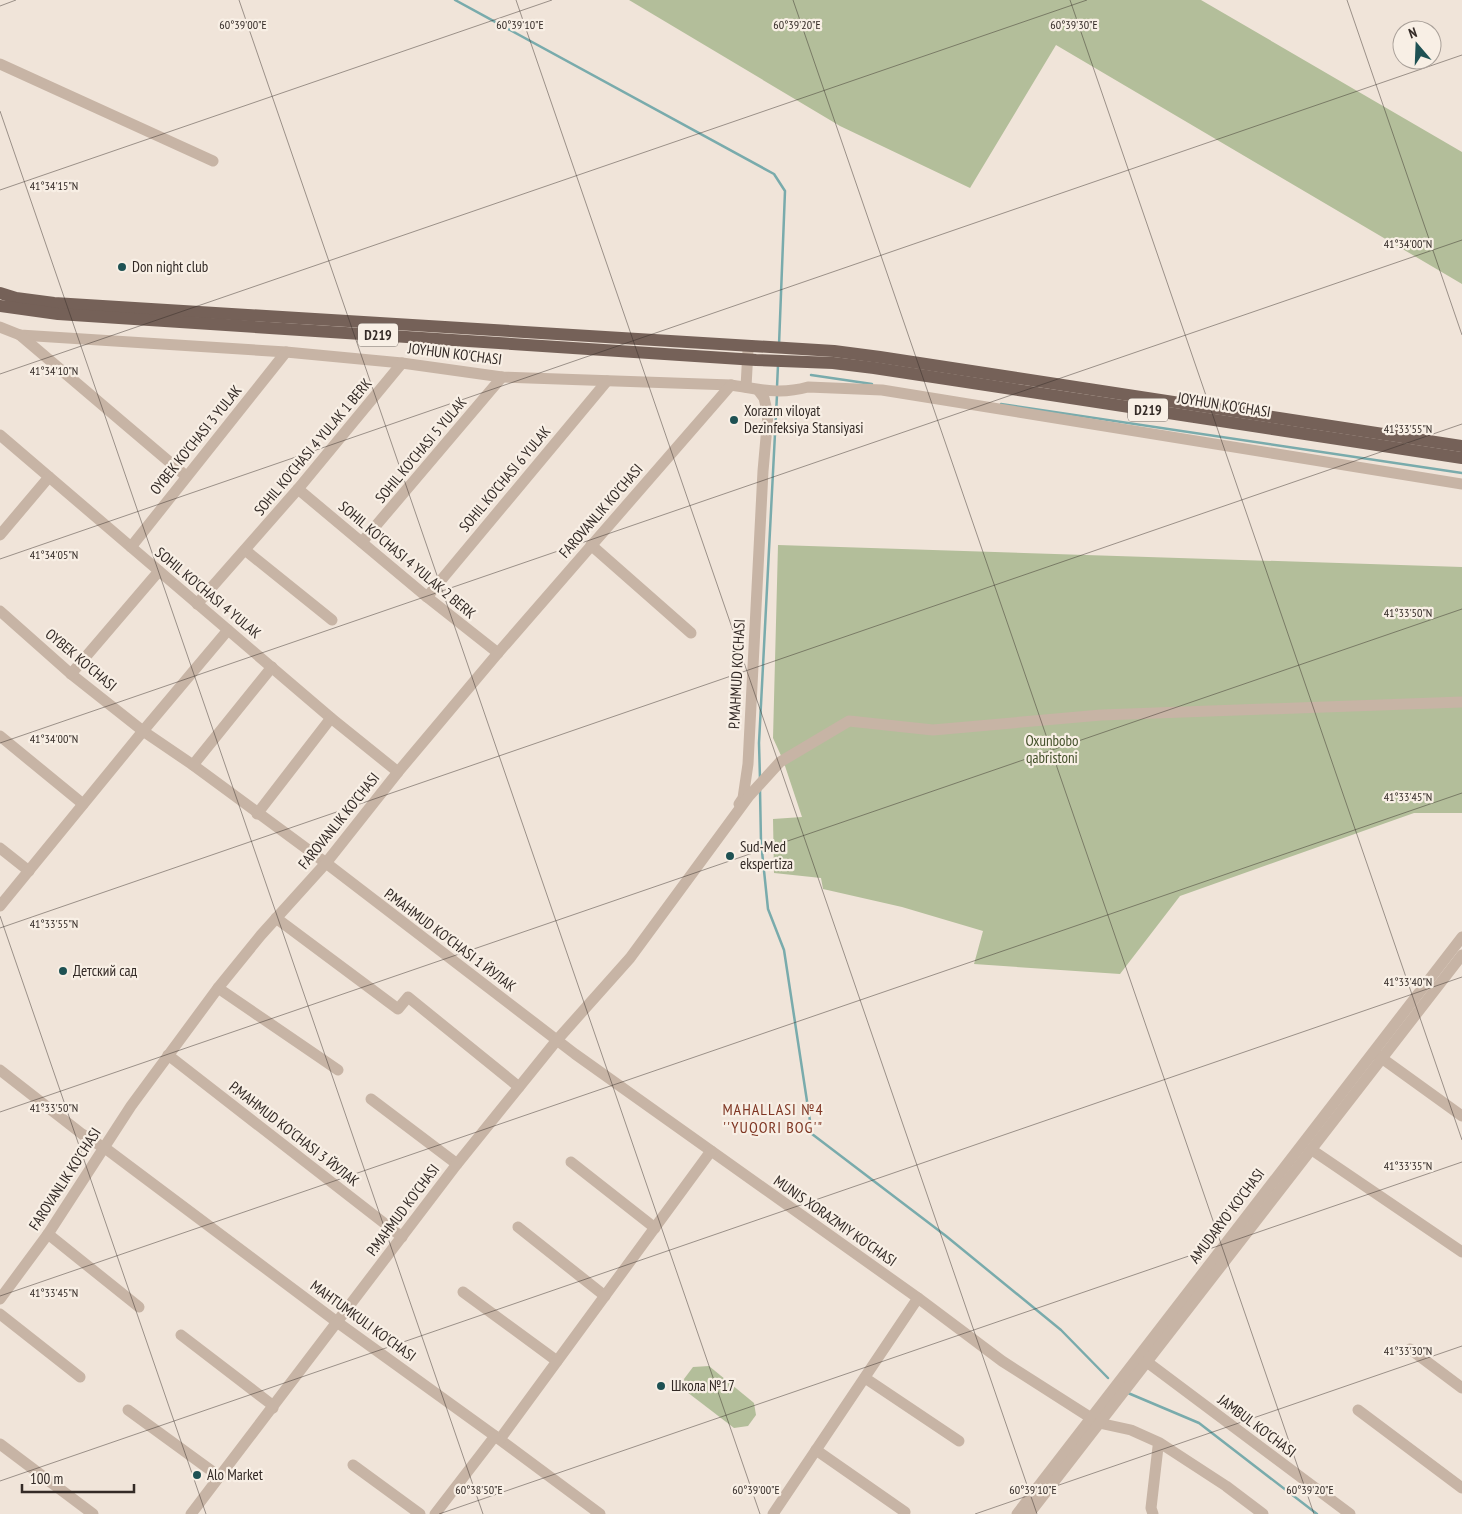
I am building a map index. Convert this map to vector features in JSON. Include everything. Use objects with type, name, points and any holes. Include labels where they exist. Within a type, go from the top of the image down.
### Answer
[{"type":"main road","name":"JOYHUN KO'CHASI","points":[[0,293],[16,298],[54,303],[752,346]]},
{"type":"main road","name":"JOYHUN KO'CHASI","points":[[0,306],[58,314],[752,360]]},
{"type":"main road","name":"D219","points":[[752,346],[834,357]]},
{"type":"main road","name":"JOYHUN KO'CHASI","points":[[834,357],[880,357],[1462,446]]},
{"type":"main road","name":"JOYHUN KO'CHASI","points":[[834,357],[901,372],[1462,458]]},
{"type":"main road","name":"D219","points":[[752,360],[834,357]]},
{"type":"street","points":[[0,64],[213,161]]},
{"type":"street","name":"JOYHUN KO'CHASI","points":[[0,327],[20,335],[286,352],[402,363],[502,376],[731,385],[763,390],[796,390],[808,387],[882,390],[1462,484]]},
{"type":"street","points":[[20,335],[186,476]]},
{"type":"street","points":[[746,387],[752,360],[752,346]]},
{"type":"street","name":"OYBEK KO'CHASI 3 YULAK","points":[[131,547],[286,352]]},
{"type":"street","name":"SOHIL KO'CHASI 4 YULAK 1 BERK","points":[[198,604],[298,489],[402,363]]},
{"type":"street","name":"SOHIL KO'CHASI 5 YULAK","points":[[362,542],[502,376]]},
{"type":"street","name":"SOHIL KO'CHASI 6 YULAK","points":[[427,597],[607,380]]},
{"type":"street","name":"FAROVANLIK KO'CHASI","points":[[0,1299],[107,1150],[168,1055],[218,988],[276,918],[326,863],[398,772],[498,653],[731,385]]},
{"type":"street","name":"P.MAHMUD KO'CHASI","points":[[650,934],[743,798],[748,764],[768,415],[763,390]]},
{"type":"street","name":"SOHIL KO'CHASI 4 YULAK","points":[[0,435],[331,718],[398,772]]},
{"type":"street","points":[[0,535],[49,477]]},
{"type":"street","name":"SOHIL KO'CHASI 4 YULAK 2 BERK","points":[[298,489],[427,597],[498,653]]},
{"type":"street","points":[[591,545],[691,633]]},
{"type":"street","points":[[245,550],[332,620]]},
{"type":"street","points":[[71,674],[158,571]]},
{"type":"street","name":"OYBEK KO'CHASI","points":[[0,611],[71,674],[143,731],[193,765],[326,863]]},
{"type":"street","points":[[0,906],[228,630]]},
{"type":"street","points":[[193,765],[272,667]]},
{"type":"street","name":"P.MAHMUD KO'CHASI","points":[[191,1514],[456,1164],[556,1040],[650,934],[749,796],[780,762],[849,721],[933,730],[1101,715],[1462,702]]},
{"type":"street","points":[[257,814],[331,718]]},
{"type":"street","points":[[0,736],[83,804]]},
{"type":"street","points":[[0,848],[28,871]]},
{"type":"street","name":"P.MAHMUD KO'CHASI 1 ЙУЛАК","points":[[326,863],[556,1040]]},
{"type":"street","points":[[276,918],[398,1009],[408,997],[519,1086]]},
{"type":"street","name":"AMUDARYO' KO'CHASI","points":[[1029,1514],[1095,1421],[1136,1376],[1283,1184],[1312,1150],[1462,937]]},
{"type":"street","points":[[1462,955],[1458,970],[1378,1055],[1462,1116]]},
{"type":"street","points":[[218,988],[338,1070]]},
{"type":"street","name":"MUNIS XORAZMIY KO'CHASI","points":[[556,1040],[918,1298],[1002,1361],[1095,1421]]},
{"type":"street","name":"P.MAHMUD KO'CHASI 3 ЙУЛАК","points":[[168,1055],[402,1237]]},
{"type":"street","name":"AMUDARYO' KO'CHASI","points":[[1017,1514],[1095,1421],[1378,1055]]},
{"type":"street","name":"MAHTUMKULI KO'CHASI","points":[[0,1070],[82,1134],[107,1150],[337,1322],[600,1514]]},
{"type":"street","points":[[371,1099],[456,1164]]},
{"type":"street","points":[[1312,1150],[1462,1252]]},
{"type":"street","points":[[435,1514],[557,1361],[711,1151]]},
{"type":"street","points":[[571,1162],[655,1228]]},
{"type":"street","points":[[518,1228],[605,1296]]},
{"type":"street","points":[[48,1234],[139,1307]]},
{"type":"street","points":[[463,1292],[557,1361]]},
{"type":"street","points":[[773,1514],[918,1298]]},
{"type":"street","points":[[0,1314],[80,1377]]},
{"type":"street","points":[[182,1335],[271,1404],[272,1408]]},
{"type":"street","points":[[1410,1348],[1462,1388]]},
{"type":"street","name":"JAMBUL KO'CHASI","points":[[1146,1362],[1350,1514]]},
{"type":"street","points":[[865,1378],[959,1441]]},
{"type":"street","points":[[128,1410],[220,1477]]},
{"type":"street","points":[[1358,1410],[1462,1488]]},
{"type":"street","points":[[1095,1421],[1131,1430],[1160,1443],[1226,1486],[1263,1514]]},
{"type":"street","points":[[0,1444],[93,1514]]},
{"type":"street","points":[[1153,1514],[1151,1508],[1158,1447]]},
{"type":"street","points":[[816,1450],[905,1512]]},
{"type":"street","points":[[353,1465],[420,1514]]},
{"type":"green space","points":[[629,0],[1201,0],[1462,152],[1462,284],[1056,45],[970,188],[840,126]]},
{"type":"green space","name":"Oxunbobo qabristoni","points":[[778,545],[1462,567],[1462,813],[1414,813],[1180,896],[1120,974],[974,964],[983,931],[902,907],[823,889],[821,878],[774,873],[773,819],[802,817],[783,760],[773,738]]},
{"type":"green space","points":[[709,1366],[754,1403],[756,1415],[748,1426],[734,1428],[687,1392],[684,1379],[693,1367]]},
{"type":"waterway","points":[[455,0],[774,174],[785,191],[779,345]]},
{"type":"waterway","points":[[777,387],[778,365]]},
{"type":"waterway","points":[[811,375],[872,384]]},
{"type":"waterway","points":[[760,779],[759,743],[777,395]]},
{"type":"waterway","points":[[1001,404],[1462,473]]},
{"type":"waterway","points":[[760,790],[761,842],[768,909],[784,950],[812,1134],[946,1236],[1061,1330],[1108,1378]]},
{"type":"waterway","points":[[1128,1393],[1199,1423],[1317,1514]]},
{"type":"place","name":"Don night club","points":[[122,267]]},
{"type":"place","name":"Xorazm viloyat Dezinfeksiya Stansiyasi","points":[[734,420]]},
{"type":"place","name":"Sud-Med ekspertiza","points":[[730,856]]},
{"type":"place","name":"Детский сад","points":[[63,971]]},
{"type":"place","name":"Школа №17","points":[[661,1386]]},
{"type":"place","name":"Alo Market","points":[[197,1475]]},
{"type":"district","name":"MAHALLASI №4 ''YUQORI BOG'\"","points":[[773,1118]]}]
